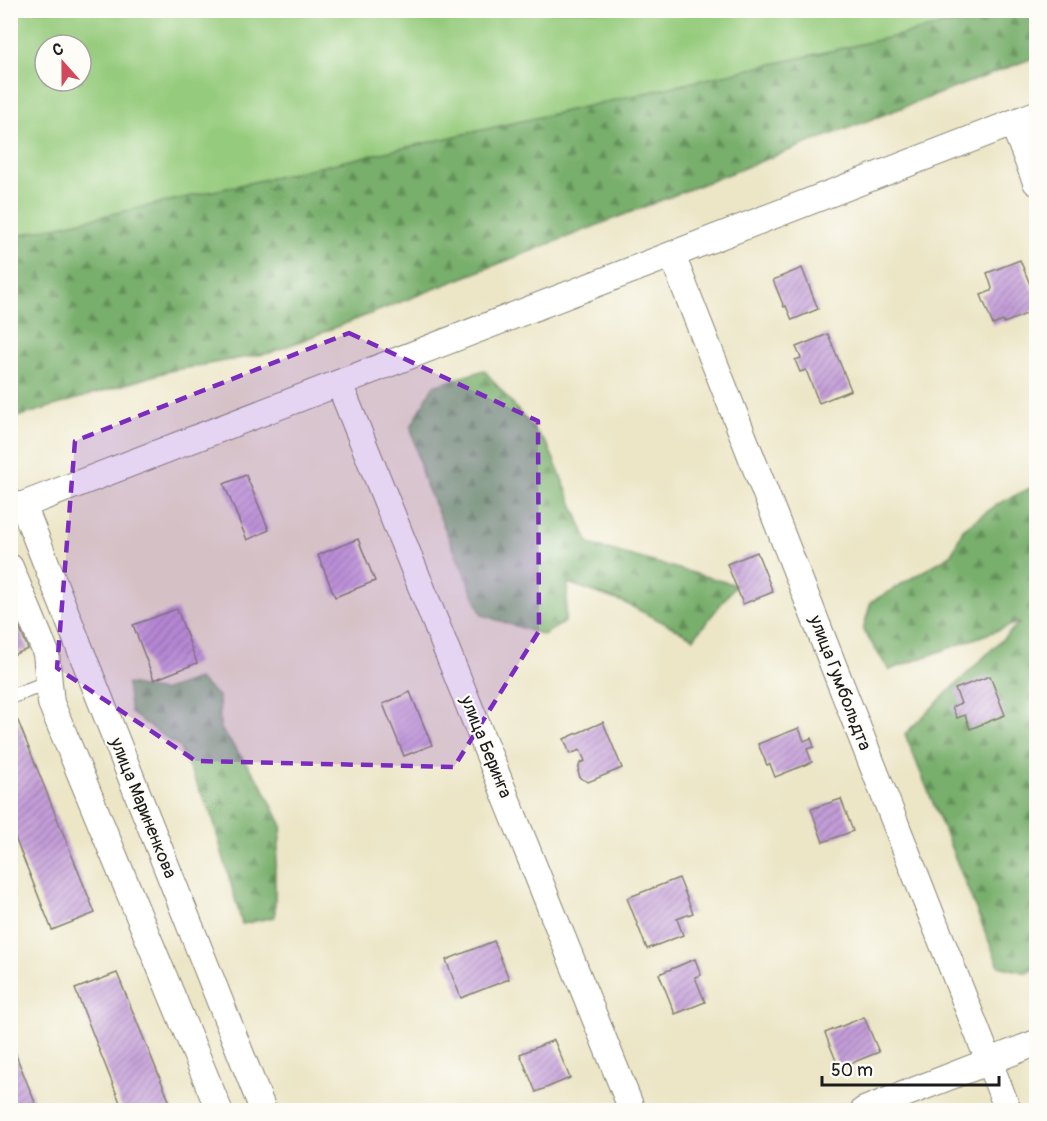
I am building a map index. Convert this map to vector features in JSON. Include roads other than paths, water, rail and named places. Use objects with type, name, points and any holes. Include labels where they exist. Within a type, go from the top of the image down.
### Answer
[{"type":"street","points":[[17,505],[1036,114]]},
{"type":"street","points":[[1013,123],[1036,182]]},
{"type":"street","name":"улица Гумбольдта","points":[[672,255],[1008,1110]]},
{"type":"street","name":"улица Беринга","points":[[339,383],[632,1110]]},
{"type":"street","name":"улица Мариненкова","points":[[17,505],[263,1110]]},
{"type":"street","points":[[10,567],[46,653],[51,703],[219,1110]]},
{"type":"street","points":[[864,1110],[1036,1043]]},
{"type":"lane","points":[[10,697],[49,682]]}]
